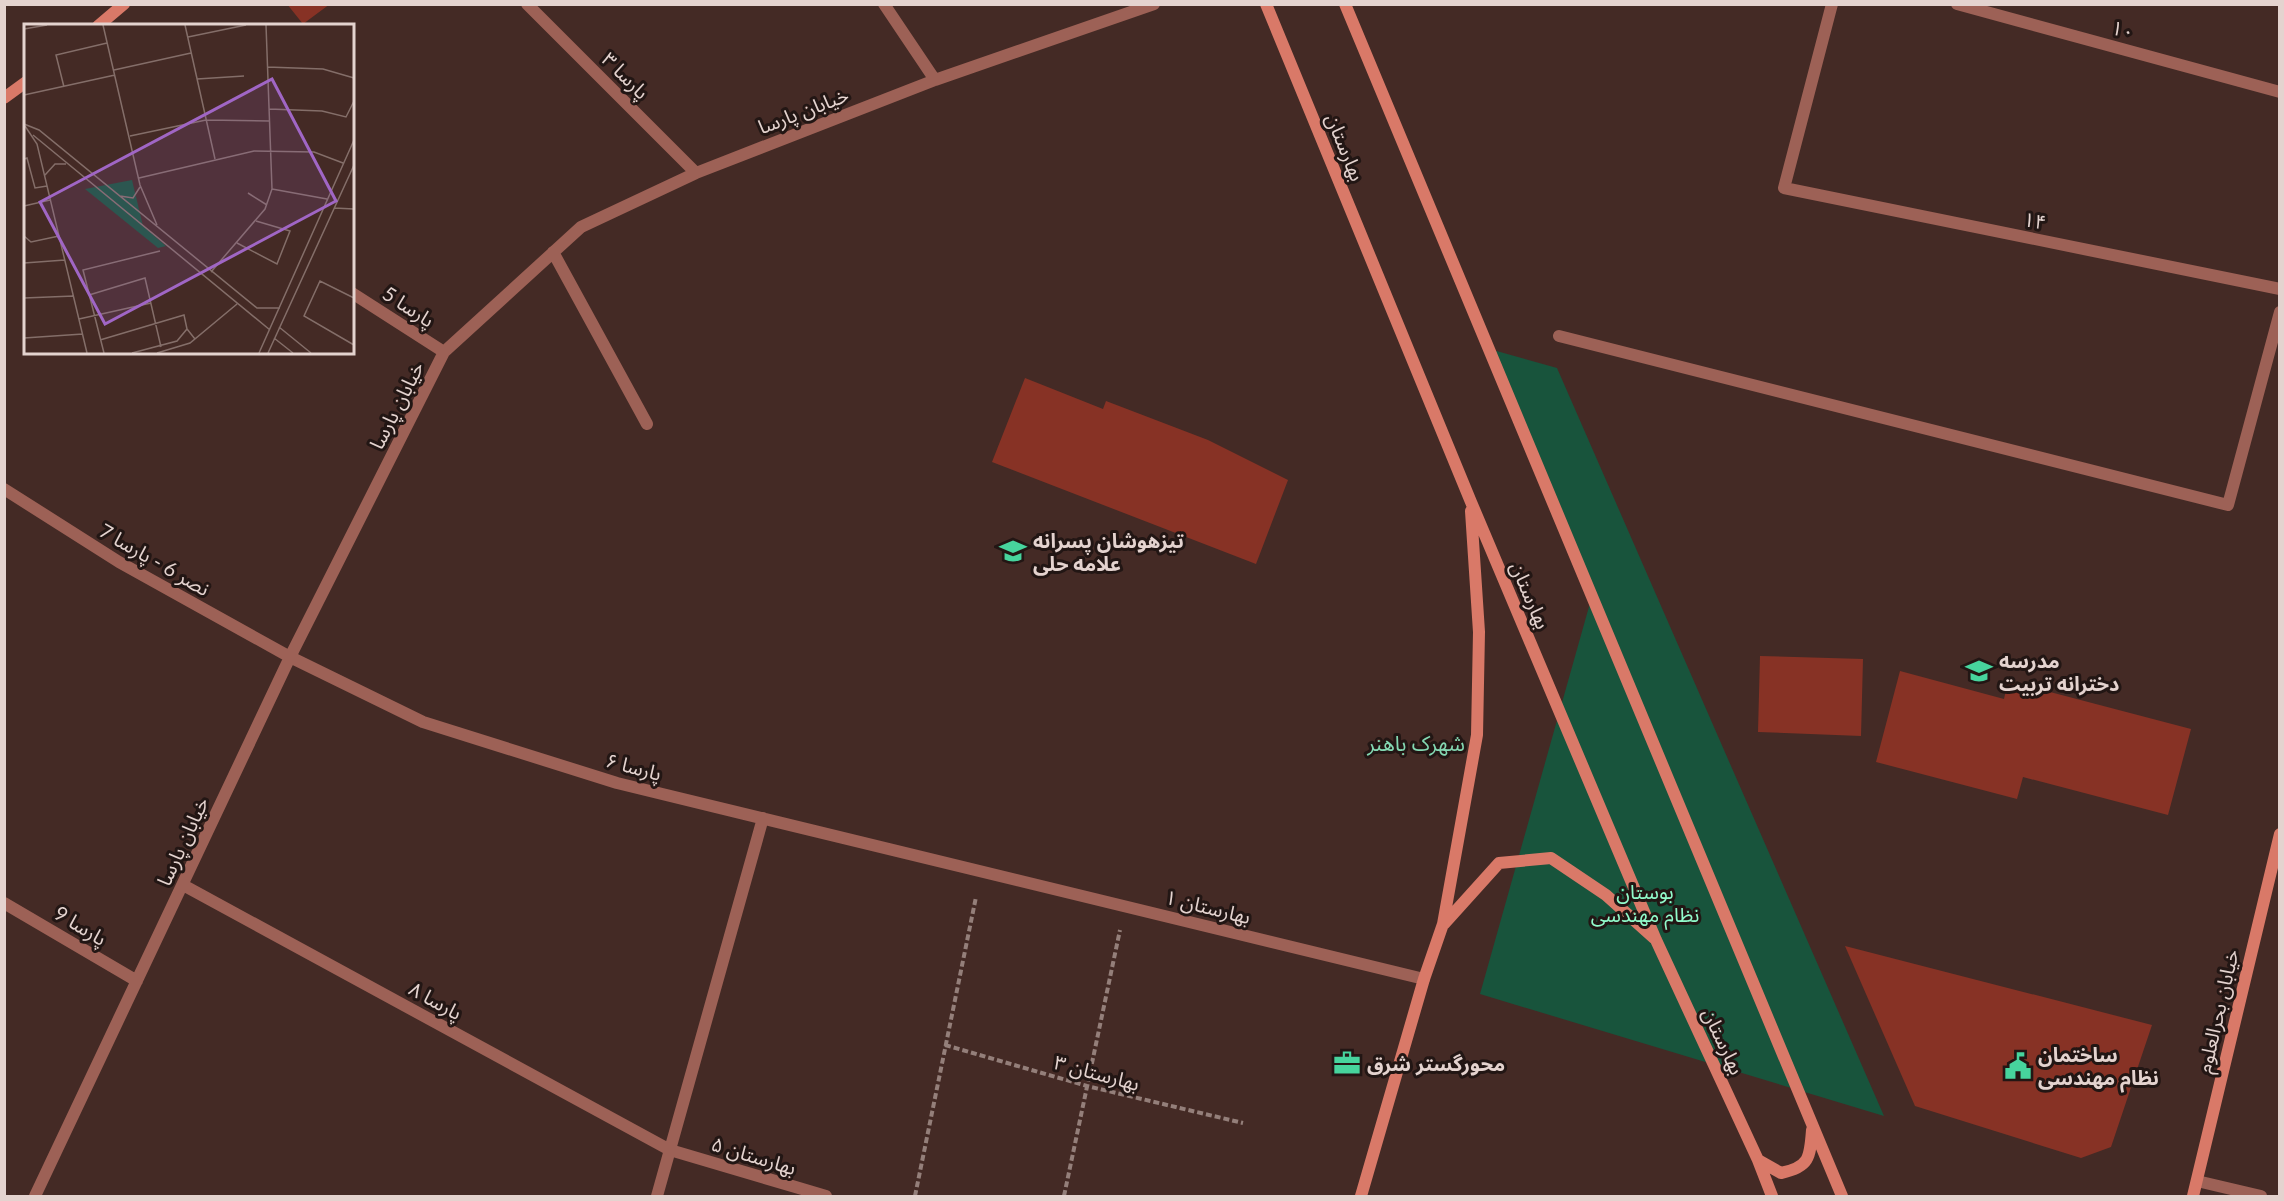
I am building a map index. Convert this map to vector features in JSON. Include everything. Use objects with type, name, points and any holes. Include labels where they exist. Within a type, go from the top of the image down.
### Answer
[{"type":"street","points":[[100,24],[124,4]]},
{"type":"street","name":"پارسا ۳","points":[[527,4],[696,173]]},
{"type":"street","points":[[884,4],[935,80]]},
{"type":"street","name":"خیابان پارسا","points":[[35,1197],[290,657],[444,352],[581,227],[696,173],[935,80],[1154,4]]},
{"type":"street","name":"بهارستان","points":[[1266,4],[1471,502],[1656,940],[1758,1160],[1772,1197]]},
{"type":"street","points":[[1345,4],[1842,1197]]},
{"type":"street","name":"۱۴","points":[[1832,4],[1784,188],[2280,289]]},
{"type":"street","name":"۱۰","points":[[1957,4],[2280,92]]},
{"type":"street","points":[[4,98],[24,83]]},
{"type":"street","points":[[553,252],[647,424]]},
{"type":"street","name":"پارسا 5","points":[[354,294],[444,352]]},
{"type":"street","points":[[1559,336],[2228,505],[2280,312]]},
{"type":"street","name":"نصر 6 - پارسا 7","points":[[4,489],[119,562],[290,657]]},
{"type":"street","points":[[1361,1197],[1424,979],[1443,924],[1477,735],[1479,632],[1471,502]]},
{"type":"street","name":"پارسا ۶","points":[[290,657],[423,722],[617,783],[981,872]]},
{"type":"street","points":[[657,1197],[763,818]]},
{"type":"street","name":"خیابان بحرالعلوم","points":[[2193,1197],[2276,867],[2280,834]]},
{"type":"street","points":[[1443,924],[1499,863],[1551,858],[1606,895],[1656,940]]},
{"type":"street","name":"بهارستان ۱","points":[[981,872],[1424,979]]},
{"type":"street","name":"۸ پارسا","points":[[183,885],[670,1150]]},
{"type":"street","name":"پارسا 9","points":[[4,903],[137,981]]},
{"type":"street","points":[[1758,1160],[1780,1173],[1799,1169],[1810,1155],[1812,1127]]},
{"type":"street","name":"بهارستان ۵","points":[[670,1150],[826,1197]]},
{"type":"street","points":[[2197,1181],[2260,1197]]},
{"type":"path","points":[[915,1197],[981,872]]},
{"type":"path","points":[[1064,1197],[1125,905]]},
{"type":"path","name":"بهارستان ۳","points":[[945,1045],[1087,1086],[1243,1123]]},
{"type":"green space","name":"بوستان نظام مهندسی","points":[[1493,350],[1557,368],[1884,1116],[1480,994],[1592,596]]},
{"type":"building","points":[[287,4],[330,4],[303,24]]},
{"type":"building","points":[[1025,378],[1103,409],[1106,401],[1208,440],[1288,480],[1256,564],[992,462]]},
{"type":"building","points":[[1760,656],[1863,659],[1861,736],[1758,732]]},
{"type":"building","points":[[1900,671],[2004,699],[2008,681],[2191,729],[2168,815],[2023,777],[2017,799],[1876,762]]},
{"type":"building","name":"ساختمان نظام مهندسی","points":[[1845,946],[2152,1025],[2111,1147],[2081,1158],[1915,1106]]},
{"type":"place","name":"تیزهوشان پسرانه علامه حلی","points":[[1013,551]]},
{"type":"place","name":"مدرسه دخترانه تربیت","points":[[1979,671]]},
{"type":"place","name":"محورگستر شرق","points":[[1347,1063]]},
{"type":"place","name":"ساختمان نظام مهندسی","points":[[2018,1066]]},
{"type":"district","name":"شهرک باهنر","points":[[1416,742]]}]
